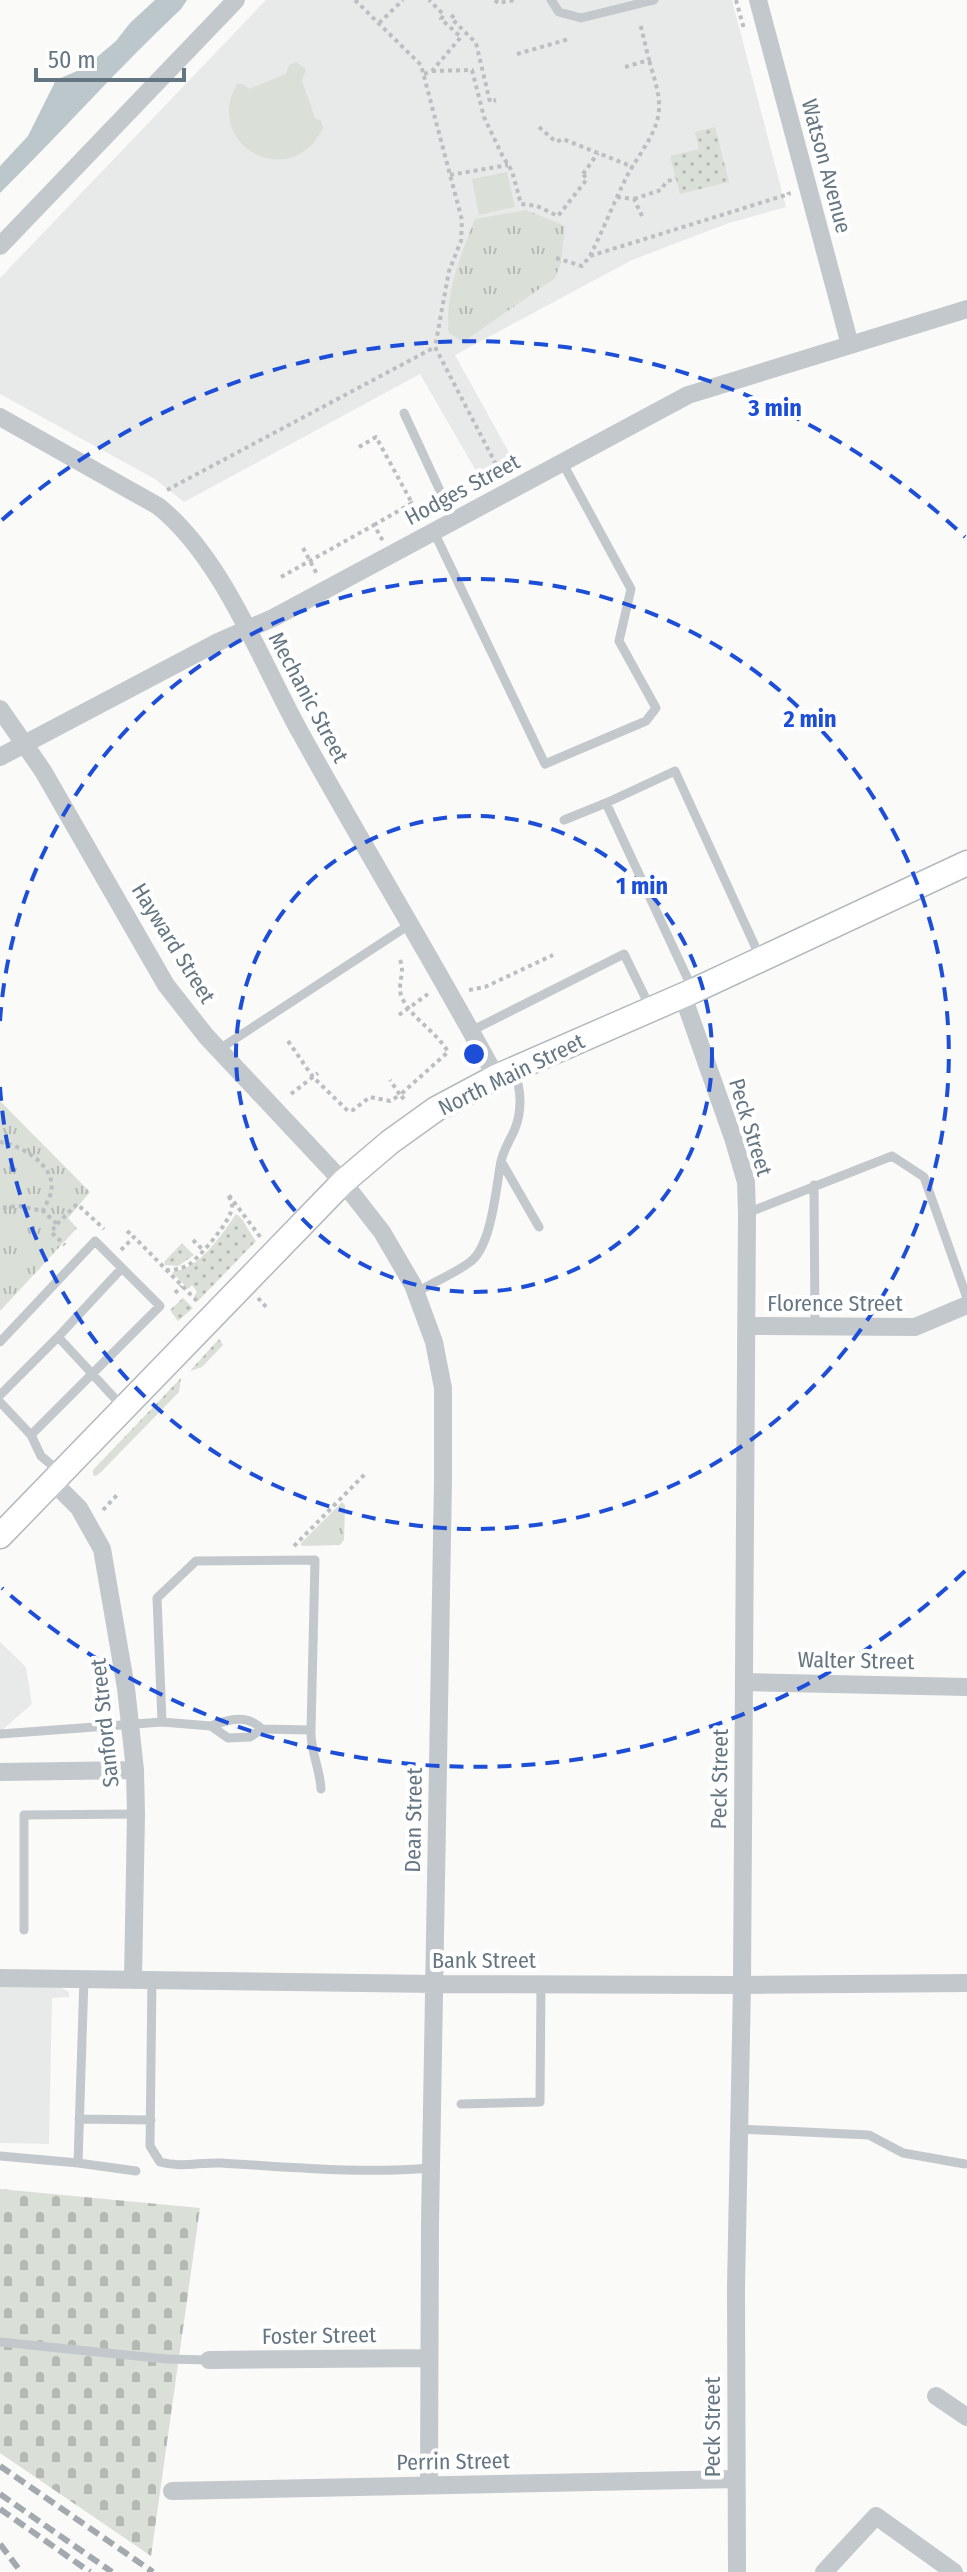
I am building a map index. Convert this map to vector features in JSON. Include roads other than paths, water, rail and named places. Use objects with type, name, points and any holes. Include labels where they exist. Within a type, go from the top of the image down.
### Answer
[{"type":"main road","name":"North Main Street","points":[[0,1536],[343,1182],[390,1142],[436,1109],[504,1073],[688,994],[967,863]]},
{"type":"street","points":[[0,246],[236,0]]},
{"type":"street","name":"Watson Avenue","points":[[758,0],[850,345]]},
{"type":"street","name":"Hodges Street","points":[[0,757],[218,642],[273,618],[429,527],[454,521],[688,395],[967,309]]},
{"type":"street","name":"Mechanic Street","points":[[0,417],[121,483],[168,515],[204,556],[409,925],[471,1031],[504,1073]]},
{"type":"street","name":"Hayward Street","points":[[0,709],[43,771],[161,977],[218,1050],[343,1182]]},
{"type":"street","name":"Peck Street","points":[[688,994],[746,1182],[747,1213],[737,2572]]},
{"type":"street","name":"Dean Street","points":[[343,1182],[382,1232],[416,1293],[434,1342],[443,1388],[429,2485]]},
{"type":"street","name":"Florence Street","points":[[747,1326],[915,1327],[967,1305]]},
{"type":"street","name":"Sanford Street","points":[[56,1476],[102,1549],[131,1725],[136,1814],[133,1979]]},
{"type":"street","name":"Walter Street","points":[[744,1682],[967,1687]]},
{"type":"street","points":[[0,1772],[135,1770]]},
{"type":"street","name":"Bank Street","points":[[0,1978],[541,1985],[967,1983]]},
{"type":"street","name":"Foster Street","points":[[209,2360],[429,2358]]},
{"type":"street","points":[[936,2396],[967,2417]]},
{"type":"street","name":"Perrin Street","points":[[172,2491],[736,2479]]},
{"type":"street","points":[[824,2572],[876,2516],[954,2572]]},
{"type":"lane","points":[[551,0],[559,12],[581,18],[654,0]]},
{"type":"lane","points":[[404,413],[454,521]]},
{"type":"lane","points":[[429,527],[545,764],[646,721],[656,708],[619,641],[631,589],[562,462]]},
{"type":"lane","points":[[564,820],[675,771],[761,960]]},
{"type":"lane","points":[[606,803],[688,994]]},
{"type":"lane","points":[[218,1050],[409,925]]},
{"type":"lane","points":[[471,1031],[624,954],[651,1010]]},
{"type":"lane","points":[[416,1293],[472,1261],[486,1238],[504,1148],[515,1129],[520,1104],[520,1085],[504,1073]]},
{"type":"lane","points":[[747,1213],[892,1156],[924,1177],[967,1298]]},
{"type":"lane","points":[[501,1161],[539,1227]]},
{"type":"lane","points":[[814,1185],[815,1327]]},
{"type":"lane","points":[[0,1342],[95,1241],[160,1306],[31,1435]]},
{"type":"lane","points":[[0,1395],[122,1268]]},
{"type":"lane","points":[[58,1337],[123,1407]]},
{"type":"lane","points":[[0,1402],[31,1435],[56,1476]]},
{"type":"lane","points":[[162,1722],[157,1598],[196,1561],[315,1560],[311,1743],[320,1770],[321,1789]]},
{"type":"lane","points":[[0,1734],[162,1722],[211,1726],[229,1719],[251,1720],[262,1729]]},
{"type":"lane","points":[[211,1726],[228,1738],[250,1737],[262,1729],[311,1730]]},
{"type":"lane","points":[[24,1930],[24,1815],[136,1814]]},
{"type":"lane","points":[[78,2163],[84,1978]]},
{"type":"lane","points":[[152,1979],[150,2146],[160,2162],[176,2166],[208,2163],[390,2171],[431,2168]]},
{"type":"lane","points":[[461,2104],[540,2102],[541,1985]]},
{"type":"lane","points":[[79,2119],[151,2120]]},
{"type":"lane","points":[[739,2129],[869,2135],[903,2153],[965,2164]]},
{"type":"lane","points":[[0,2156],[136,2171]]},
{"type":"lane","points":[[0,2342],[152,2358],[209,2360]]},
{"type":"railway","points":[[0,2466],[153,2572]]},
{"type":"railway","points":[[0,2494],[112,2572]]},
{"type":"railway","points":[[0,2509],[90,2572]]},
{"type":"railway","points":[[0,2544],[21,2572]]}]
